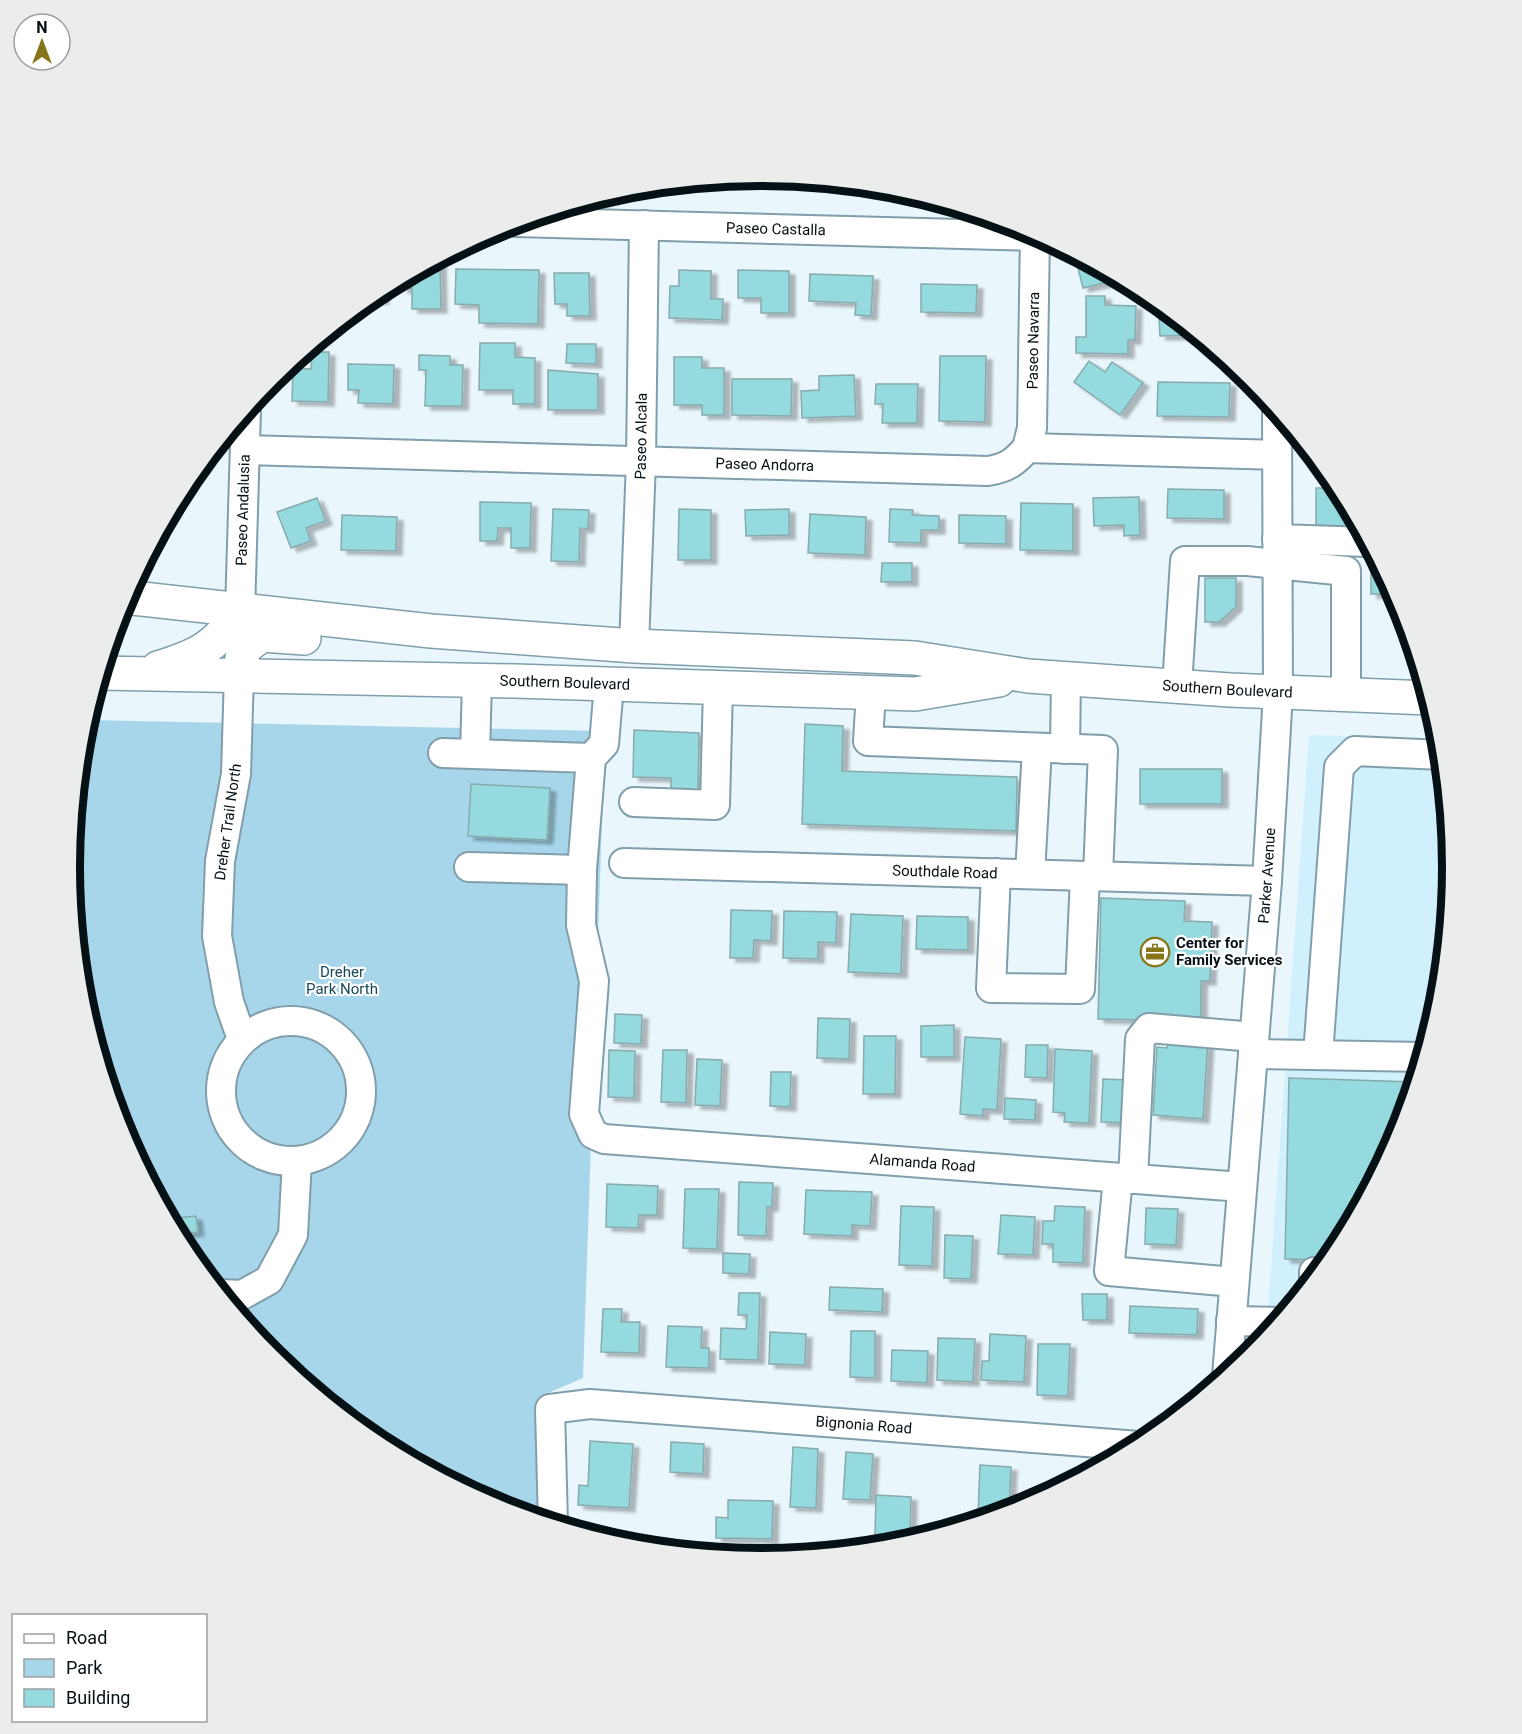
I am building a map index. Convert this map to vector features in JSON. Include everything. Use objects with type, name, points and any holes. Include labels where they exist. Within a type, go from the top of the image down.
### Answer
[{"type":"main road","name":"Southern Boulevard","points":[[135,598],[358,624],[634,646],[915,658],[1028,676],[1278,693],[1421,698]]},
{"type":"main road","points":[[136,674],[190,658],[222,638],[240,612]]},
{"type":"main road","points":[[239,674],[244,648],[262,635],[326,640],[358,624]]},
{"type":"main road","points":[[515,681],[585,663],[634,646]]},
{"type":"main road","name":"Southern Boulevard","points":[[108,673],[477,680],[915,694],[1028,676]]},
{"type":"street","name":"Paseo Castalla","points":[[540,223],[1015,234]]},
{"type":"street","name":"Paseo Alcala","points":[[634,646],[644,225]]},
{"type":"street","name":"Paseo Navarra","points":[[1027,447],[1032,428],[1035,243]]},
{"type":"street","name":"Paseo Andalusia","points":[[240,612],[246,422]]},
{"type":"street","name":"Parker Avenue","points":[[1229,1361],[1267,881],[1278,693],[1277,423]]},
{"type":"street","name":"Paseo Andorra","points":[[245,450],[988,471],[1002,469],[1015,462],[1027,447]]},
{"type":"street","points":[[1027,447],[1277,455]]},
{"type":"street","points":[[1177,686],[1185,561],[1360,543]]},
{"type":"street","points":[[1278,551],[1346,571],[1346,695]]},
{"type":"street","name":"Dreher Trail North","points":[[239,674],[236,774],[220,861],[217,936],[228,1002],[242,1039]]},
{"type":"street","points":[[1030,874],[1051,749],[1066,678]]},
{"type":"street","points":[[474,754],[477,680]]},
{"type":"street","points":[[469,867],[582,870],[591,759],[604,744],[609,684]]},
{"type":"street","points":[[634,802],[715,805],[718,688]]},
{"type":"street","points":[[871,692],[868,741],[1103,750],[1080,989],[991,988],[996,873]]},
{"type":"street","points":[[1318,1055],[1339,767],[1355,752],[1433,755]]},
{"type":"street","points":[[443,753],[591,759]]},
{"type":"street","name":"Southdale Road","points":[[624,863],[1267,881]]},
{"type":"street","name":"Alamanda Road","points":[[582,870],[581,925],[594,981],[584,1114],[593,1134],[604,1139],[1242,1187]]},
{"type":"street","points":[[286,1020],[310,1023],[332,1033],[347,1047],[357,1066],[362,1087],[360,1108],[351,1128],[337,1144],[318,1156],[297,1161],[275,1160],[254,1152],[237,1137],[226,1119],[220,1098],[221,1076],[229,1056],[242,1039],[262,1026],[286,1020]]},
{"type":"street","points":[[1234,1282],[1108,1271],[1125,1179],[1140,1039],[1149,1028],[1318,1055],[1415,1057]]},
{"type":"street","points":[[231,1294],[242,1295],[269,1280],[293,1235],[297,1161]]},
{"type":"street","points":[[1231,1321],[1268,1322]]},
{"type":"street","name":"Bignonia Road","points":[[553,1515],[550,1408],[590,1404],[1122,1445]]},
{"type":"shaded area","points":[[1309,735],[1430,739],[1437,778],[1441,822],[1441,912],[1437,956],[1419,1043],[1391,1128],[1351,1208],[1328,1246],[1302,1282],[1267,1322]]},
{"type":"green space","name":"Dreher Park North","points":[[96,720],[605,731],[583,1378],[548,1393],[541,1512],[500,1497],[420,1457],[382,1434],[346,1408],[279,1349],[220,1282],[194,1246],[171,1208],[131,1128],[103,1043],[93,1000],[85,956],[80,867],[85,778]]},
{"type":"building","points":[[1077,264],[1110,282],[1083,288]]},
{"type":"building","points":[[440,266],[441,309],[412,309],[412,288],[402,289]]},
{"type":"building","points":[[456,269],[539,270],[538,324],[479,323],[479,305],[455,304]]},
{"type":"building","points":[[679,270],[711,271],[711,299],[723,299],[722,320],[669,318],[670,286],[679,286]]},
{"type":"building","points":[[738,270],[789,271],[789,313],[761,313],[761,298],[738,298]]},
{"type":"building","points":[[554,273],[589,273],[590,316],[567,316],[567,304],[555,304]]},
{"type":"building","points":[[810,274],[873,276],[871,316],[855,315],[856,303],[809,301]]},
{"type":"building","points":[[921,284],[977,285],[976,313],[921,312]]},
{"type":"building","points":[[1086,296],[1105,296],[1105,305],[1136,306],[1135,340],[1128,340],[1128,354],[1076,353],[1076,337],[1086,337]]},
{"type":"building","points":[[1159,313],[1187,335],[1160,336]]},
{"type":"building","points":[[480,343],[515,343],[515,357],[535,358],[535,404],[513,404],[513,390],[479,390]]},
{"type":"building","points":[[567,344],[596,344],[596,364],[566,363]]},
{"type":"building","points":[[316,352],[329,352],[328,402],[292,401],[293,372],[297,368],[311,369],[312,355]]},
{"type":"building","points":[[419,355],[450,356],[450,365],[463,365],[462,406],[425,406],[426,370],[419,370]]},
{"type":"building","points":[[940,356],[986,356],[985,422],[939,421]]},
{"type":"building","points":[[674,357],[702,357],[702,368],[724,368],[724,415],[702,415],[702,405],[674,405]]},
{"type":"building","points":[[1089,361],[1105,372],[1112,362],[1143,383],[1120,415],[1074,382]]},
{"type":"building","points":[[348,364],[394,365],[393,404],[358,403],[359,390],[348,390]]},
{"type":"building","points":[[548,370],[598,374],[598,410],[548,410]]},
{"type":"building","points":[[854,375],[856,416],[802,418],[801,391],[819,390],[819,376]]},
{"type":"building","points":[[732,379],[792,379],[791,416],[732,415]]},
{"type":"building","points":[[1158,382],[1230,383],[1229,417],[1157,416]]},
{"type":"building","points":[[876,384],[918,384],[917,423],[882,423],[883,404],[875,404]]},
{"type":"building","points":[[1316,488],[1328,488],[1354,532],[1316,531]]},
{"type":"building","points":[[1168,489],[1224,490],[1224,519],[1167,518]]},
{"type":"building","points":[[1139,497],[1140,535],[1124,536],[1124,525],[1094,526],[1093,498]]},
{"type":"building","points":[[317,498],[326,521],[306,528],[311,541],[291,548],[277,512]]},
{"type":"building","points":[[480,502],[531,503],[530,548],[511,548],[511,528],[498,528],[497,541],[480,541]]},
{"type":"building","points":[[1021,503],[1073,504],[1073,551],[1020,550]]},
{"type":"building","points":[[553,509],[589,510],[588,529],[580,528],[579,562],[551,561]]},
{"type":"building","points":[[679,509],[711,510],[711,560],[678,560]]},
{"type":"building","points":[[789,509],[789,535],[746,536],[745,510]]},
{"type":"building","points":[[890,509],[913,510],[912,515],[939,516],[939,530],[921,530],[921,543],[889,542]]},
{"type":"building","points":[[810,514],[866,517],[865,555],[808,553]]},
{"type":"building","points":[[342,515],[397,517],[396,551],[341,550]]},
{"type":"building","points":[[959,515],[1006,516],[1006,544],[959,543]]},
{"type":"building","points":[[882,563],[912,563],[912,582],[881,582]]},
{"type":"building","points":[[1371,564],[1385,594],[1371,594]]},
{"type":"building","points":[[1205,578],[1236,578],[1236,607],[1219,622],[1205,622]]},
{"type":"building","points":[[805,724],[843,726],[842,771],[1017,777],[1016,831],[802,824]]},
{"type":"building","points":[[634,730],[699,733],[698,793],[671,791],[671,778],[633,777]]},
{"type":"building","points":[[1140,769],[1222,769],[1222,804],[1140,804]]},
{"type":"building","points":[[471,784],[550,788],[547,840],[468,836]]},
{"type":"building","name":"Center for Family Services","points":[[1101,898],[1185,901],[1184,921],[1212,922],[1210,981],[1201,981],[1201,1021],[1098,1019]]},
{"type":"building","points":[[731,910],[772,911],[771,941],[754,940],[753,958],[730,958]]},
{"type":"building","points":[[784,911],[837,912],[836,943],[818,942],[818,959],[783,958]]},
{"type":"building","points":[[851,914],[903,916],[901,974],[848,972]]},
{"type":"building","points":[[917,916],[968,917],[968,950],[916,949]]},
{"type":"building","points":[[615,1014],[642,1015],[641,1044],[614,1043]]},
{"type":"building","points":[[818,1018],[850,1019],[849,1059],[817,1058]]},
{"type":"building","points":[[954,1025],[954,1057],[921,1057],[921,1026]]},
{"type":"building","points":[[864,1036],[896,1036],[895,1094],[863,1094]]},
{"type":"building","points":[[1168,1036],[1208,1039],[1203,1119],[1153,1115],[1157,1047],[1167,1048]]},
{"type":"building","points":[[965,1037],[1001,1039],[997,1110],[983,1109],[983,1116],[960,1114]]},
{"type":"building","points":[[1026,1045],[1048,1045],[1047,1078],[1025,1077]]},
{"type":"building","points":[[1055,1049],[1092,1051],[1089,1123],[1064,1122],[1065,1113],[1053,1112]]},
{"type":"building","points":[[609,1050],[635,1051],[634,1098],[608,1097]]},
{"type":"building","points":[[663,1050],[687,1050],[686,1103],[661,1102]]},
{"type":"building","points":[[697,1059],[722,1060],[720,1106],[695,1105]]},
{"type":"building","points":[[771,1072],[791,1072],[790,1107],[770,1106]]},
{"type":"building","points":[[1289,1078],[1407,1082],[1391,1128],[1372,1168],[1328,1246],[1318,1260],[1285,1259]]},
{"type":"building","points":[[1103,1079],[1126,1080],[1124,1123],[1101,1122]]},
{"type":"building","points":[[1005,1098],[1036,1100],[1035,1120],[1004,1119]]},
{"type":"building","points":[[739,1182],[773,1183],[772,1207],[767,1207],[766,1236],[738,1235]]},
{"type":"building","points":[[607,1184],[658,1186],[657,1215],[639,1215],[638,1228],[606,1227]]},
{"type":"building","points":[[685,1189],[719,1189],[717,1249],[683,1248]]},
{"type":"building","points":[[806,1190],[872,1192],[870,1226],[852,1225],[852,1236],[804,1234]]},
{"type":"building","points":[[901,1206],[934,1207],[932,1266],[899,1265]]},
{"type":"building","points":[[1055,1206],[1085,1207],[1083,1263],[1053,1262],[1053,1244],[1042,1244],[1043,1221],[1054,1221]]},
{"type":"building","points":[[1146,1208],[1178,1209],[1176,1245],[1145,1244]]},
{"type":"building","points":[[1001,1215],[1035,1217],[1033,1255],[998,1254]]},
{"type":"building","points":[[196,1216],[198,1232],[186,1233],[177,1218]]},
{"type":"building","points":[[945,1235],[973,1236],[971,1279],[944,1278]]},
{"type":"building","points":[[723,1253],[750,1254],[749,1274],[723,1273]]},
{"type":"building","points":[[830,1287],[883,1289],[882,1312],[829,1310]]},
{"type":"building","points":[[739,1293],[760,1293],[758,1360],[720,1359],[721,1328],[746,1329],[747,1315],[738,1315]]},
{"type":"building","points":[[1082,1294],[1107,1294],[1107,1320],[1083,1320]]},
{"type":"building","points":[[1130,1306],[1198,1309],[1197,1335],[1129,1333]]},
{"type":"building","points":[[603,1309],[622,1309],[621,1322],[640,1322],[639,1353],[601,1352]]},
{"type":"building","points":[[668,1326],[702,1327],[701,1348],[709,1348],[709,1368],[666,1367]]},
{"type":"building","points":[[851,1331],[875,1331],[875,1378],[850,1377]]},
{"type":"building","points":[[770,1332],[806,1334],[805,1365],[769,1364]]},
{"type":"building","points":[[990,1334],[1026,1336],[1024,1382],[981,1380],[982,1361],[989,1361]]},
{"type":"building","points":[[938,1338],[975,1339],[973,1382],[937,1380]]},
{"type":"building","points":[[1038,1344],[1070,1344],[1068,1396],[1037,1395]]},
{"type":"building","points":[[892,1350],[928,1351],[927,1383],[891,1381]]},
{"type":"building","points":[[590,1441],[633,1444],[629,1508],[578,1505],[579,1485],[588,1486]]},
{"type":"building","points":[[671,1442],[704,1444],[703,1474],[670,1472]]},
{"type":"building","points":[[793,1447],[818,1449],[816,1508],[790,1507]]},
{"type":"building","points":[[846,1452],[873,1454],[870,1500],[843,1499]]},
{"type":"building","points":[[980,1465],[1011,1467],[1009,1501],[978,1513]]},
{"type":"building","points":[[876,1495],[911,1497],[910,1531],[891,1535],[875,1535]]},
{"type":"building","points":[[728,1500],[773,1501],[772,1539],[716,1538],[716,1517],[728,1518]]},
{"type":"place","name":"Center for Family Services","points":[[1155,952]]}]
